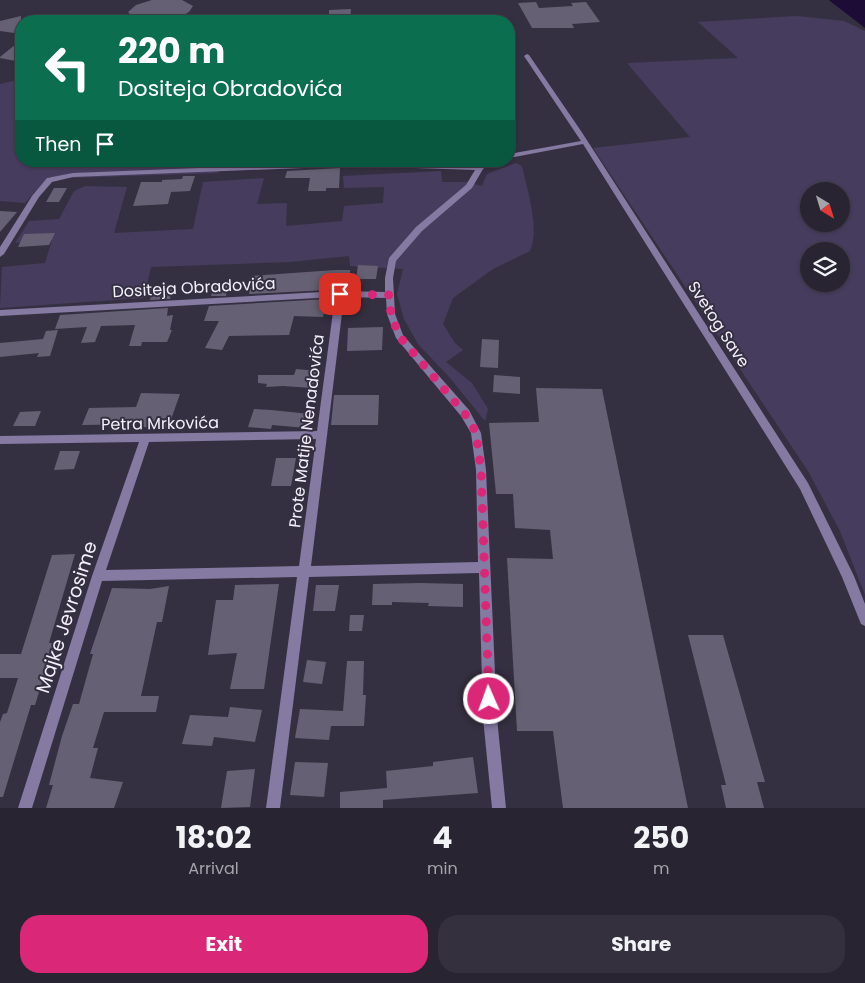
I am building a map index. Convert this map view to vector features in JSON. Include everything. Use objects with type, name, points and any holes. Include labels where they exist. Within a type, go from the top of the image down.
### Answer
[{"type":"street","name":"Svetog Save","points":[[527,56],[585,142],[804,486],[844,568],[865,620]]},
{"type":"street","points":[[515,155],[585,142]]},
{"type":"street","points":[[0,254],[36,196],[50,180],[81,175],[280,167]]},
{"type":"street","points":[[449,167],[480,168],[469,186],[419,229],[392,260],[389,295],[391,314],[399,336],[465,414],[476,432],[481,470],[490,718],[499,808]]},
{"type":"street","name":"Dositeja Obradovića","points":[[0,312],[340,294],[389,295]]},
{"type":"street","name":"Prote Matije Nenadovića","points":[[273,808],[340,294]]},
{"type":"street","name":"Petra Mrkovića","points":[[0,440],[321,435]]},
{"type":"street","name":"Majke Jevrosime","points":[[25,808],[98,576],[146,439]]},
{"type":"street","points":[[98,576],[484,567]]},
{"type":"shaded area","points":[[865,0],[865,28],[830,1]]},
{"type":"shaded area","points":[[797,16],[844,21],[865,31],[865,595],[840,531],[808,471],[593,148],[690,137],[627,63],[738,58],[698,22]]},
{"type":"shaded area","points":[[15,80],[15,167],[220,167],[218,173],[49,177],[25,203],[0,201],[0,84]]},
{"type":"shaded area","points":[[515,163],[522,166],[532,209],[534,232],[530,251],[493,269],[453,298],[443,324],[455,343],[463,350],[446,362],[472,383],[488,409],[485,421],[450,378],[418,344],[404,319],[397,294],[403,269],[350,266],[349,256],[290,262],[151,267],[144,298],[0,308],[2,267],[45,263],[52,240],[15,243],[29,221],[59,219],[74,191],[85,186],[127,187],[114,233],[193,229],[203,182],[264,178],[257,204],[287,203],[286,226],[342,221],[344,206],[383,203],[384,187],[344,188],[343,176],[441,171],[442,182],[466,182],[482,186],[487,174],[505,167],[515,167]]},
{"type":"building","points":[[152,0],[182,0],[193,6],[189,12],[184,15],[130,15],[128,12],[136,5]]},
{"type":"building","points":[[536,2],[539,8],[573,6],[571,3],[586,2],[600,22],[572,24],[574,28],[532,28],[518,3]]},
{"type":"building","points":[[351,9],[350,15],[329,15],[329,10]]},
{"type":"building","points":[[15,17],[15,33],[0,31],[0,21]]},
{"type":"building","points":[[15,45],[15,61],[0,57]]},
{"type":"building","points":[[340,168],[339,188],[326,188],[326,191],[308,191],[310,178],[285,178],[287,171]]},
{"type":"building","points":[[183,176],[195,176],[190,191],[171,192],[168,204],[133,206],[141,182],[162,182],[162,180],[182,179]]},
{"type":"building","points":[[54,188],[67,188],[59,202],[46,202]]},
{"type":"building","points":[[0,211],[17,212],[0,232]]},
{"type":"building","points":[[55,233],[49,245],[18,247],[24,234]]},
{"type":"building","points":[[358,265],[378,266],[376,279],[356,279]]},
{"type":"building","points":[[350,270],[350,282],[330,283],[328,290],[249,294],[252,276]]},
{"type":"building","points":[[228,283],[226,296],[211,296],[215,284]]},
{"type":"building","points":[[172,289],[170,299],[150,300],[152,290]]},
{"type":"building","points":[[327,299],[323,317],[294,316],[289,335],[229,336],[222,350],[205,348],[219,321],[204,321],[209,306]]},
{"type":"building","points":[[168,308],[167,316],[173,315],[170,330],[172,330],[167,342],[142,342],[141,346],[129,346],[135,325],[101,326],[95,342],[81,343],[87,327],[55,329],[60,315]]},
{"type":"building","points":[[383,327],[382,350],[347,351],[348,328]]},
{"type":"building","points":[[58,330],[50,356],[37,357],[39,353],[0,357],[0,343],[43,339],[46,331]]},
{"type":"building","points":[[482,339],[499,340],[498,368],[480,367]]},
{"type":"building","points":[[296,369],[318,371],[312,388],[266,387],[267,384],[258,383],[258,375],[294,375]]},
{"type":"building","points":[[494,375],[520,377],[520,394],[493,392]]},
{"type":"building","points":[[536,388],[602,389],[688,808],[563,808],[553,731],[517,731],[507,558],[553,559],[550,530],[515,528],[513,494],[496,494],[489,423],[539,422]]},
{"type":"building","points":[[141,393],[180,394],[168,428],[142,427],[144,424],[82,425],[89,408],[136,407]]},
{"type":"building","points":[[334,395],[379,395],[378,425],[331,425]]},
{"type":"building","points":[[254,409],[310,414],[306,428],[272,425],[271,429],[248,427]]},
{"type":"building","points":[[41,411],[35,426],[13,426],[20,412]]},
{"type":"building","points":[[60,451],[80,451],[74,469],[54,470]]},
{"type":"building","points":[[276,458],[296,458],[291,486],[271,486]]},
{"type":"building","points":[[75,554],[49,643],[54,643],[46,670],[35,705],[31,705],[3,797],[0,797],[0,722],[3,714],[7,713],[18,678],[0,678],[0,654],[21,654],[52,555]]},
{"type":"building","points":[[279,584],[264,689],[230,689],[237,653],[208,655],[216,600],[233,600],[235,585]]},
{"type":"building","points":[[373,584],[463,584],[463,607],[428,606],[429,603],[392,602],[392,605],[372,605]]},
{"type":"building","points":[[316,585],[339,585],[335,611],[313,611]]},
{"type":"building","points":[[169,586],[162,622],[157,622],[141,696],[159,696],[156,712],[104,712],[93,748],[98,748],[90,778],[123,782],[114,808],[46,808],[53,785],[49,785],[62,736],[73,704],[79,704],[93,654],[90,654],[112,588],[150,589]]},
{"type":"building","points":[[350,615],[364,615],[362,631],[349,631]]},
{"type":"building","points":[[688,635],[723,635],[765,782],[757,782],[764,808],[726,808],[721,785],[726,785]]},
{"type":"building","points":[[307,660],[326,662],[322,684],[303,682]]},
{"type":"building","points":[[347,661],[364,661],[363,695],[366,695],[364,726],[331,726],[329,740],[295,738],[300,709],[343,711]]},
{"type":"building","points":[[230,707],[262,710],[255,742],[214,737],[212,746],[182,744],[190,715],[228,717]]},
{"type":"building","points":[[473,757],[478,793],[383,800],[383,808],[340,808],[340,792],[387,788],[386,771],[433,766],[433,762]]},
{"type":"building","points":[[295,762],[328,763],[324,797],[290,795]]},
{"type":"building","points":[[255,769],[250,807],[221,808],[227,771]]},
{"type":"route","points":[[340,294],[389,295],[391,314],[399,336],[465,414],[476,432],[481,470],[489,699]]}]
